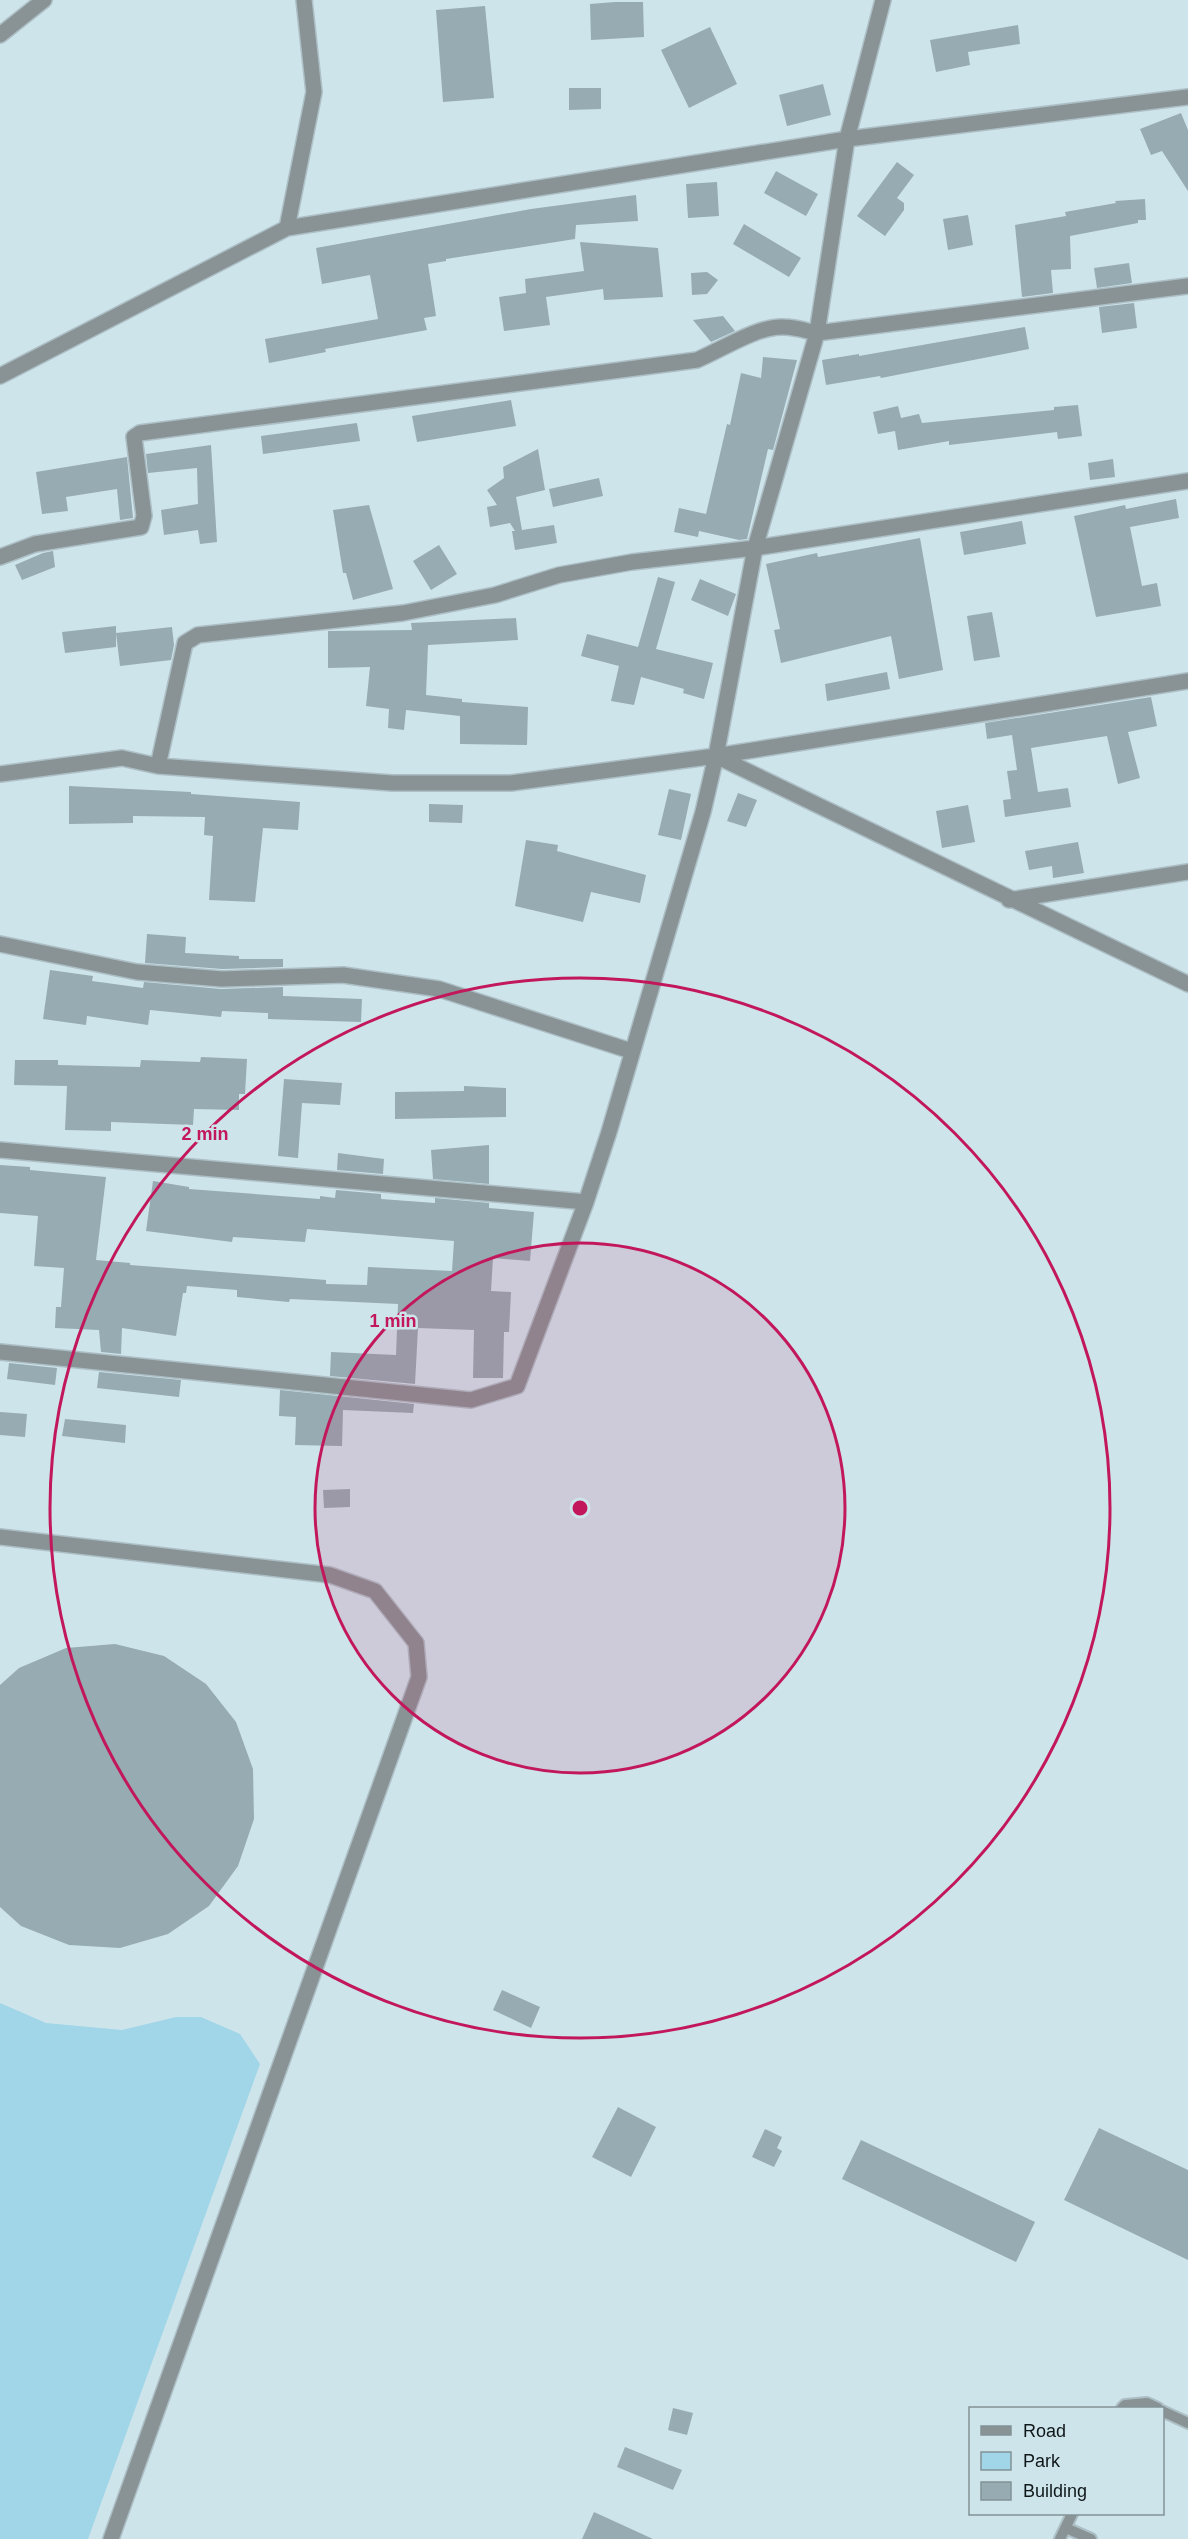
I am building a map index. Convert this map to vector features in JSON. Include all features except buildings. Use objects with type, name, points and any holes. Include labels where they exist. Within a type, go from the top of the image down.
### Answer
[{"type":"street","points":[[0,35],[44,0]]},
{"type":"street","points":[[287,228],[314,92],[304,0]]},
{"type":"street","points":[[0,1352],[471,1400],[517,1386],[586,1202],[609,1132],[703,812],[716,756],[755,548],[817,333],[847,139],[883,0]]},
{"type":"street","points":[[0,376],[287,228],[847,139],[1188,97]]},
{"type":"street","points":[[0,557],[35,544],[141,527],[144,516],[134,437],[140,433],[697,360],[758,331],[783,326],[817,333],[1188,286]]},
{"type":"street","points":[[158,766],[185,643],[198,635],[403,613],[495,595],[570,573],[632,562],[755,548],[1188,482]]},
{"type":"street","points":[[0,774],[122,758],[158,766],[392,783],[511,783],[716,756],[1188,681]]},
{"type":"street","points":[[716,756],[1009,900],[1188,984]]},
{"type":"street","points":[[1009,900],[1188,872]]},
{"type":"street","points":[[0,944],[137,972],[222,979],[343,975],[440,989],[631,1051]]},
{"type":"street","points":[[0,1150],[586,1202]]},
{"type":"street","points":[[0,1537],[330,1575],[375,1591],[416,1644],[419,1677],[111,2539]]},
{"type":"lane","points":[[1124,2407],[1147,2403],[1154,2407]]},
{"type":"lane","points":[[1164,2412],[1188,2423]]},
{"type":"lane","points":[[1060,2539],[1072,2515]]},
{"type":"lane","points":[[1066,2528],[1091,2539]]},
{"type":"green space","points":[[0,2003],[46,2023],[122,2030],[176,2017],[201,2017],[240,2034],[260,2064],[88,2539],[0,2539]]}]
